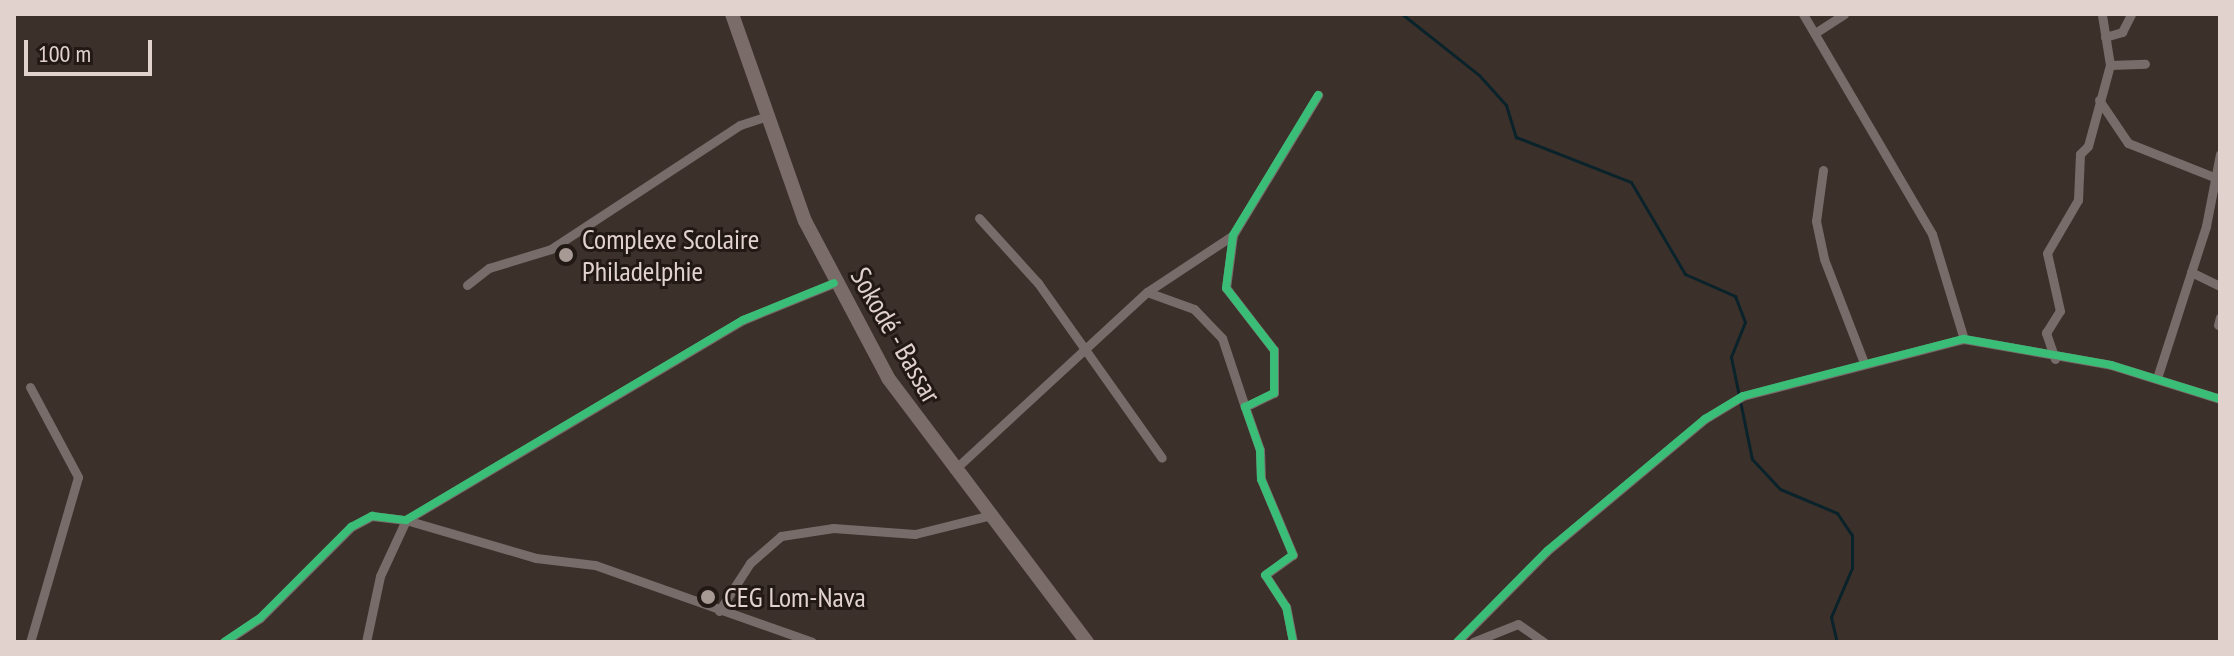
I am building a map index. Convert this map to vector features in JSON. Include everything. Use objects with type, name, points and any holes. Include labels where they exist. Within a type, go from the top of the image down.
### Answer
[{"type":"main road","name":"Sokodé - Bassar","points":[[732,14],[764,117],[834,283],[952,472],[1087,642]]},
{"type":"street","points":[[1803,14],[1932,234],[1964,339]]},
{"type":"street","points":[[1815,33],[1844,14]]},
{"type":"street","points":[[2105,37],[2122,32],[2131,14]]},
{"type":"street","points":[[2055,359],[2046,333],[2060,311],[2047,253],[2078,200],[2080,154],[2110,65],[2102,15]]},
{"type":"street","points":[[2110,65],[2145,64]]},
{"type":"street","points":[[1245,407],[1274,393],[1278,380],[1267,335],[1226,288],[1233,235],[1318,95]]},
{"type":"street","points":[[2099,100],[2128,143],[2214,177]]},
{"type":"street","points":[[467,285],[489,268],[551,249],[740,125],[764,117]]},
{"type":"street","points":[[2157,378],[2191,272],[2220,154]]},
{"type":"street","points":[[1823,170],[1816,221],[1824,259],[1863,360]]},
{"type":"street","points":[[979,218],[1088,352],[1162,458]]},
{"type":"street","points":[[952,472],[1088,352],[1147,292],[1233,235]]},
{"type":"street","points":[[2191,272],[2220,286]]},
{"type":"street","points":[[366,642],[380,576],[406,520],[743,320],[834,283]]},
{"type":"street","points":[[1147,292],[1194,309],[1222,338],[1260,450],[1261,479],[1293,555],[1265,575],[1286,607],[1293,642]]},
{"type":"street","points":[[1457,642],[1547,551],[1732,400],[1743,396],[1863,360],[1964,339],[2157,378],[2220,399]]},
{"type":"street","points":[[30,387],[65,466],[78,477],[30,642]]},
{"type":"street","points":[[224,642],[260,618],[351,527],[372,516],[406,520],[536,558],[595,565],[812,642]]},
{"type":"street","points":[[719,611],[750,563],[781,536],[833,528],[915,534],[987,516]]},
{"type":"street","points":[[1473,642],[1518,624],[1544,642]]},
{"type":"waterway","points":[[1402,14],[1479,75],[1506,105],[1516,137],[1631,182],[1685,274],[1735,296],[1745,322],[1731,357],[1752,459],[1780,489],[1837,513],[1852,535],[1852,568],[1831,617],[1837,642]]},
{"type":"cycle path","points":[[1293,642],[1286,607],[1265,575],[1293,555],[1261,479],[1260,450],[1245,407],[1274,393],[1274,350],[1226,288],[1233,235],[1318,95]]},
{"type":"cycle path","points":[[224,642],[260,618],[351,527],[372,516],[406,520],[743,320],[834,283]]},
{"type":"cycle path","points":[[1457,642],[1547,551],[1705,419],[1743,396],[1964,339],[2111,365],[2220,399]]},
{"type":"place","name":"Complexe Scolaire Philadelphie","points":[[566,255]]},
{"type":"place","name":"CEG Lom-Nava","points":[[708,597]]}]
